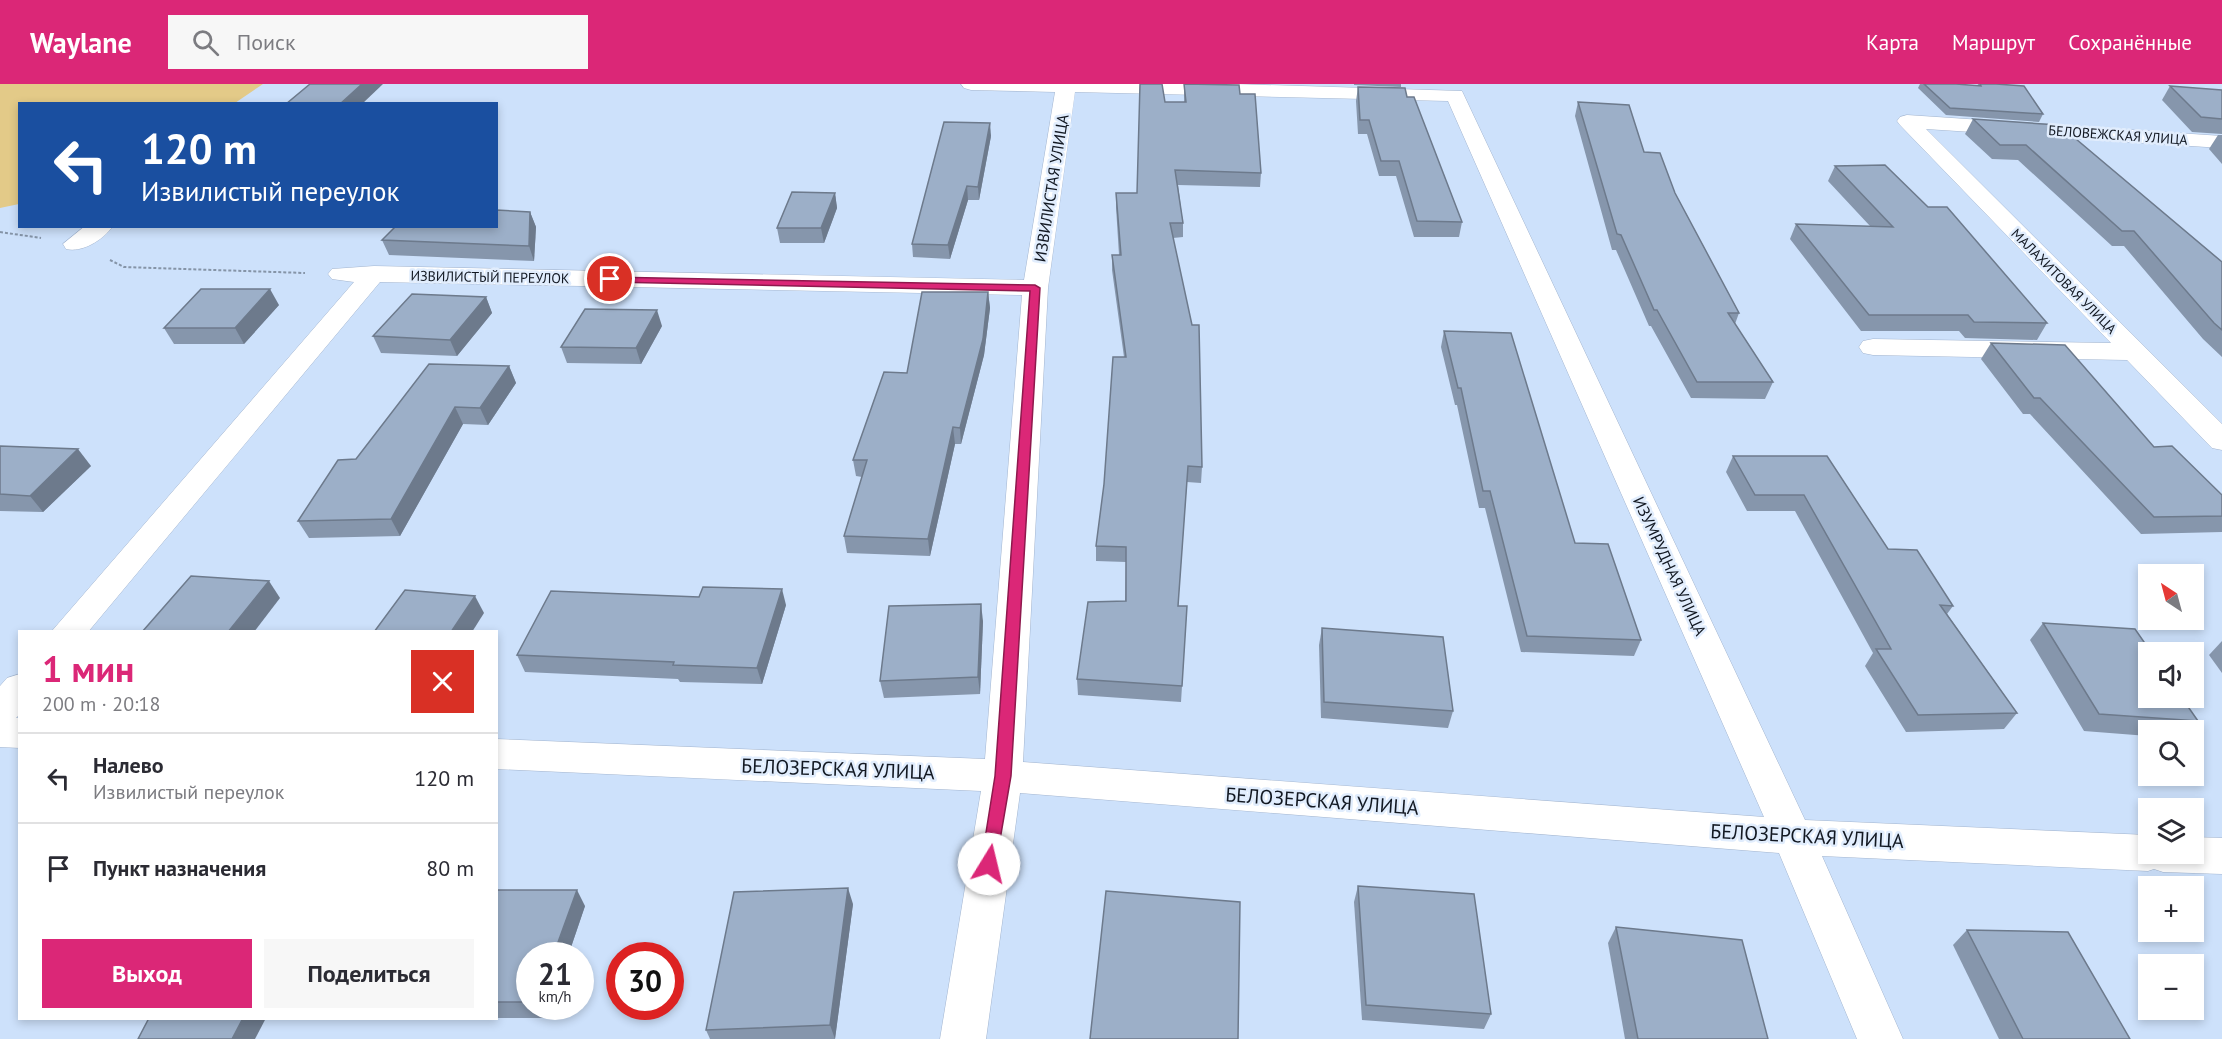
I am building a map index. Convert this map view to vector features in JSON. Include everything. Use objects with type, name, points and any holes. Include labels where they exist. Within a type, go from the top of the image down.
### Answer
[{"type":"street","points":[[971,84],[1066,88]]},
{"type":"street","name":"ИЗУМРУДНАЯ УЛИЦА","points":[[1066,88],[1455,95],[1794,837],[1880,1039]]},
{"type":"street","name":"ИЗВИЛИСТАЯ УЛИЦА","points":[[963,1039],[1003,776],[1035,288],[1066,88]]},
{"type":"street","name":"БЕЛОВЕЖСКАЯ УЛИЦА","points":[[1907,121],[2222,142]]},
{"type":"street","name":"МАЛАХИТОВАЯ УЛИЦА","points":[[1907,121],[2222,441]]},
{"type":"street","points":[[75,244],[98,228]]},
{"type":"street","name":"ИЗВИЛИСТЫЙ ПЕРЕУЛОК","points":[[341,274],[1035,288]]},
{"type":"street","points":[[70,630],[374,274]]},
{"type":"street","points":[[1873,347],[2135,352]]},
{"type":"street","points":[[0,711],[18,690]]},
{"type":"street","points":[[0,732],[18,733]]},
{"type":"street","name":"БЕЛОЗЕРСКАЯ УЛИЦА","points":[[498,754],[1003,776],[1794,837],[2138,853]]},
{"type":"street","points":[[2204,855],[2222,856]]},
{"type":"path","points":[[0,232],[75,244],[124,267],[341,274]]},
{"type":"shaded area","points":[[0,84],[263,84],[236,102],[18,102],[18,204],[0,208]]},
{"type":"building","points":[[310,84],[362,84],[342,102],[288,102]]},
{"type":"building","points":[[1140,84],[1162,84],[1165,102],[1186,102],[1184,84],[1239,85],[1240,94],[1255,94],[1261,173],[1175,170],[1183,223],[1170,223],[1192,325],[1199,325],[1202,467],[1188,466],[1178,606],[1187,606],[1182,686],[1077,679],[1088,602],[1126,601],[1126,547],[1096,546],[1104,484],[1113,357],[1126,357],[1112,255],[1121,255],[1116,193],[1137,193]]},
{"type":"building","points":[[1924,84],[2024,86],[2043,114],[1950,108]]},
{"type":"building","points":[[2170,86],[2222,90],[2222,119],[2201,117]]},
{"type":"building","points":[[1358,87],[1405,88],[1407,97],[1414,97],[1462,222],[1417,221],[1399,161],[1381,161],[1369,120],[1360,120]]},
{"type":"building","points":[[1578,102],[1629,105],[1644,152],[1660,153],[1675,193],[1739,313],[1728,313],[1773,382],[1697,382],[1657,310],[1654,310],[1621,235],[1617,234]]},
{"type":"building","points":[[1973,119],[2058,125],[2065,134],[2070,134],[2222,262],[2222,330],[2134,231],[2122,231],[2026,145],[2000,145]]},
{"type":"building","points":[[944,122],[990,123],[978,187],[967,186],[948,245],[912,244]]},
{"type":"building","points":[[1885,165],[1928,207],[1947,207],[2047,323],[1974,322],[1968,315],[1869,315],[1796,224],[1893,227],[1835,166]]},
{"type":"building","points":[[792,192],[835,193],[821,228],[777,228]]},
{"type":"building","points":[[498,210],[530,212],[529,246],[382,240],[394,228],[498,228]]},
{"type":"building","points":[[201,289],[270,289],[235,328],[164,328]]},
{"type":"building","points":[[922,292],[988,292],[983,339],[960,428],[953,427],[928,539],[844,536],[867,460],[853,460],[884,372],[907,373]]},
{"type":"building","points":[[412,294],[486,297],[450,340],[373,336]]},
{"type":"building","points":[[585,309],[657,310],[636,348],[561,347]]},
{"type":"building","points":[[1444,331],[1511,333],[1575,543],[1608,544],[1641,640],[1527,636],[1490,491],[1483,491],[1461,388],[1458,388]]},
{"type":"building","points":[[1991,343],[2065,345],[2154,447],[2172,446],[2222,495],[2222,516],[2154,517],[2040,398],[2034,398]]},
{"type":"building","points":[[429,364],[509,366],[480,408],[455,407],[391,519],[298,521],[338,460],[356,459]]},
{"type":"building","points":[[0,446],[78,449],[30,496],[0,494]]},
{"type":"building","points":[[1733,456],[1827,456],[1888,549],[1917,550],[1953,606],[1940,605],[2017,713],[1918,715],[1876,649],[1891,649],[1804,495],[1755,495]]},
{"type":"building","points":[[191,576],[269,581],[230,630],[144,630]]},
{"type":"building","points":[[703,587],[782,589],[757,668],[517,655],[551,591],[699,597]]},
{"type":"building","points":[[405,590],[475,596],[452,630],[375,630]]},
{"type":"building","points":[[981,604],[978,677],[880,681],[889,606]]},
{"type":"building","points":[[2043,623],[2135,629],[2144,642],[2138,642],[2138,708],[2189,708],[2197,720],[2099,714]]},
{"type":"building","points":[[1322,628],[1443,637],[1453,711],[1324,702]]},
{"type":"building","points":[[1358,886],[1474,894],[1491,1014],[1366,1005]]},
{"type":"building","points":[[848,888],[830,1025],[706,1030],[734,892]]},
{"type":"building","points":[[498,890],[577,890],[558,942],[516,942],[516,1002],[498,1002]]},
{"type":"building","points":[[1106,891],[1240,902],[1238,1039],[1090,1039]]},
{"type":"building","points":[[1616,927],[1742,940],[1768,1039],[1638,1039]]},
{"type":"building","points":[[1967,930],[2068,932],[2130,1039],[2023,1039]]},
{"type":"building","points":[[148,1020],[242,1020],[232,1039],[138,1039]]},
{"type":"route","points":[[610,279],[1035,288],[1003,776],[989,864]]}]
